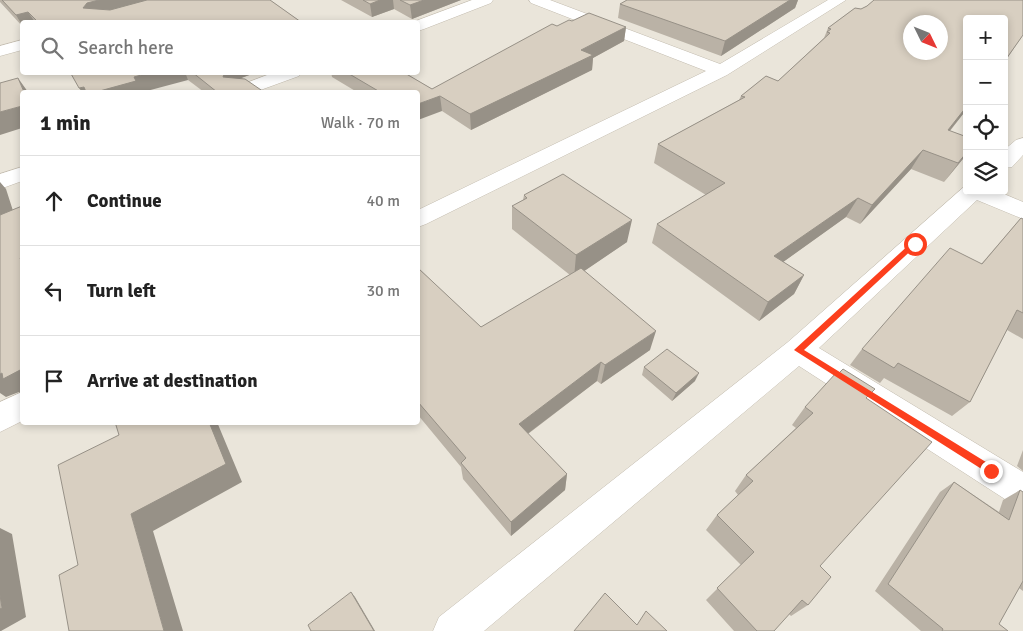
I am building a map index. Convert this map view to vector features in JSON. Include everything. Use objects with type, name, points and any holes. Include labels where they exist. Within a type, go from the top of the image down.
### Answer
[{"type":"street","points":[[420,25],[486,0]]},
{"type":"street","points":[[536,0],[561,3],[721,71]]},
{"type":"street","points":[[420,218],[721,71],[839,0]]},
{"type":"street","points":[[0,51],[20,46]]},
{"type":"street","points":[[245,90],[285,75]]},
{"type":"street","points":[[1008,158],[1023,144]]},
{"type":"street","points":[[0,182],[20,175]]},
{"type":"street","points":[[453,631],[798,350],[971,195]]},
{"type":"street","points":[[985,195],[1023,211]]},
{"type":"street","points":[[798,350],[1023,491]]},
{"type":"street","points":[[0,418],[20,407]]},
{"type":"shaded area","points":[[0,0],[1023,0],[1023,631],[0,631]]},
{"type":"building","points":[[2,0],[99,0],[87,3],[83,8],[110,10],[147,0],[270,0],[298,20],[36,20],[28,12],[16,15]]},
{"type":"building","points":[[363,0],[380,0],[370,4]]},
{"type":"building","points":[[400,0],[424,0],[410,5]]},
{"type":"building","points":[[627,0],[790,0],[725,41],[620,4]]},
{"type":"building","points":[[874,0],[1023,0],[1023,35],[1008,56],[1008,15],[963,15],[963,111],[948,130],[963,136],[963,157],[958,163],[923,150],[872,205],[858,198],[774,256],[804,275],[768,302],[657,224],[725,183],[658,144],[745,97],[741,96],[766,76],[778,81],[830,33],[827,32],[831,29],[828,28],[855,8],[861,9]]},
{"type":"building","points":[[589,13],[626,27],[581,50],[593,55],[470,114],[440,96],[420,103],[420,90],[377,90],[351,75],[408,75],[432,89],[552,24],[557,26],[569,20],[572,21]]},
{"type":"building","points":[[72,75],[141,75],[134,77],[136,81],[103,90],[79,88]]},
{"type":"building","points":[[196,75],[224,75],[223,77],[245,79],[261,90],[214,90]]},
{"type":"building","points":[[18,78],[23,90],[20,90],[20,107],[0,112],[0,83]]},
{"type":"building","points":[[563,174],[632,220],[576,255],[512,206],[527,198],[524,195]]},
{"type":"building","points":[[20,207],[20,370],[3,379],[2,373],[0,374],[0,215]]},
{"type":"building","points":[[1021,218],[1023,219],[1023,313],[1017,310],[970,402],[898,363],[894,368],[862,349],[950,248],[982,264]]},
{"type":"building","points":[[581,268],[656,331],[605,365],[601,362],[519,424],[567,474],[511,522],[461,463],[466,458],[420,404],[420,270],[481,327]]},
{"type":"building","points":[[667,349],[699,373],[676,393],[644,367]]},
{"type":"building","points":[[843,369],[875,389],[866,398],[932,442],[820,566],[831,577],[808,605],[802,600],[774,631],[757,631],[717,588],[754,552],[717,515],[753,481],[746,475],[813,413],[805,407],[836,373],[838,374]]},
{"type":"building","points":[[116,425],[210,425],[226,464],[131,514],[164,631],[69,631],[59,575],[78,565],[58,465],[119,435]]},
{"type":"building","points":[[954,482],[1009,520],[1020,490],[1023,492],[1023,581],[999,624],[1008,631],[942,631],[943,629],[888,584]]},
{"type":"building","points":[[351,592],[374,631],[311,631],[308,625]]},
{"type":"building","points":[[605,593],[637,625],[646,611],[667,631],[574,631]]},
{"type":"route","points":[[915,244],[798,350],[991,471]]}]
